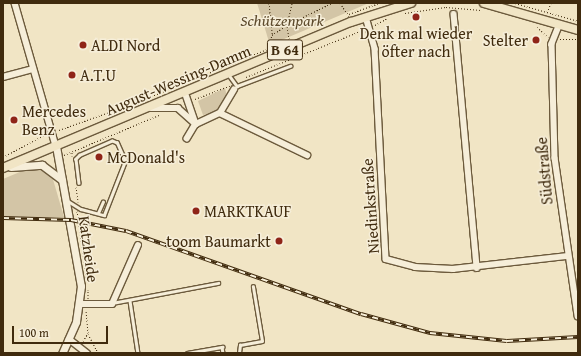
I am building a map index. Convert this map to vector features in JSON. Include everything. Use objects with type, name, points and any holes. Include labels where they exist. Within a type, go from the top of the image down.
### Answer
[{"type":"main road","name":"August-Wessing-Damm","points":[[4,168],[366,17],[410,3]]},
{"type":"main road","points":[[484,7],[560,24],[578,30]]},
{"type":"street","points":[[15,3],[56,146]]},
{"type":"street","points":[[454,14],[477,268]]},
{"type":"street","name":"Niedinkstraße","points":[[366,17],[375,49],[383,253],[395,264],[415,267],[477,268],[567,256]]},
{"type":"street","name":"Südstraße","points":[[560,24],[553,39],[555,158],[567,256],[578,316]]},
{"type":"street","points":[[3,77],[33,69]]},
{"type":"street","points":[[187,139],[196,124],[220,114],[233,87]]},
{"type":"street","points":[[184,92],[196,124]]},
{"type":"street","points":[[136,112],[175,107],[187,113],[196,124]]},
{"type":"street","points":[[220,114],[307,155]]},
{"type":"street","name":"Katzheide","points":[[56,146],[68,200],[83,305],[62,353]]},
{"type":"street","points":[[4,168],[42,165],[55,171],[64,182]]},
{"type":"street","points":[[83,305],[112,304],[138,245]]},
{"type":"street","points":[[69,339],[87,353]]},
{"type":"lane","points":[[228,74],[233,87],[240,86],[290,66]]},
{"type":"lane","points":[[68,200],[77,207],[104,215],[125,161],[112,141],[80,155],[76,159],[79,183]]},
{"type":"lane","points":[[98,213],[102,202]]},
{"type":"lane","points":[[112,304],[130,301],[147,294],[218,283]]},
{"type":"lane","points":[[239,353],[240,345],[262,341],[253,287]]},
{"type":"lane","points":[[130,301],[138,353]]},
{"type":"lane","points":[[187,353],[222,347],[224,353]]},
{"type":"path","points":[[269,3],[272,35],[269,46]]},
{"type":"path","points":[[289,40],[287,25],[292,3]]},
{"type":"path","points":[[272,35],[287,25],[332,3]]},
{"type":"path","points":[[340,3],[346,11]]},
{"type":"path","points":[[342,18],[379,3]]},
{"type":"path","points":[[514,3],[578,21]]},
{"type":"path","points":[[400,14],[446,7],[484,7]]},
{"type":"path","points":[[243,80],[370,27],[390,17]]},
{"type":"path","points":[[533,24],[553,39],[578,39]]},
{"type":"path","points":[[69,128],[173,88],[269,46],[295,38]]},
{"type":"path","points":[[204,94],[233,87],[237,83]]},
{"type":"path","points":[[77,149],[163,113]]},
{"type":"path","points":[[3,156],[36,142],[45,135]]},
{"type":"path","points":[[72,152],[72,161]]},
{"type":"path","points":[[75,179],[77,207],[88,281],[83,305],[88,333],[98,353]]},
{"type":"path","points":[[79,346],[88,333]]},
{"type":"green space","name":"Schützenpark","points":[[257,3],[369,3],[270,45]]},
{"type":"green space","points":[[225,88],[227,97],[215,112],[203,115],[198,101]]},
{"type":"green space","points":[[27,169],[40,169],[52,176],[64,217],[3,217],[3,179]]},
{"type":"railway","points":[[3,218],[71,220],[126,231],[361,314],[430,333],[507,341],[578,337]]},
{"type":"place","name":"Denk mal wieder öfter nach","points":[[416,17]]},
{"type":"place","name":"Stelter","points":[[536,40]]},
{"type":"place","name":"ALDI Nord","points":[[83,45]]},
{"type":"place","name":"A.T.U","points":[[72,75]]},
{"type":"place","name":"Mercedes Benz","points":[[14,120]]},
{"type":"place","name":"McDonald's","points":[[99,157]]},
{"type":"place","name":"MARKTKAUF","points":[[196,211]]},
{"type":"place","name":"toom Baumarkt","points":[[279,241]]}]
